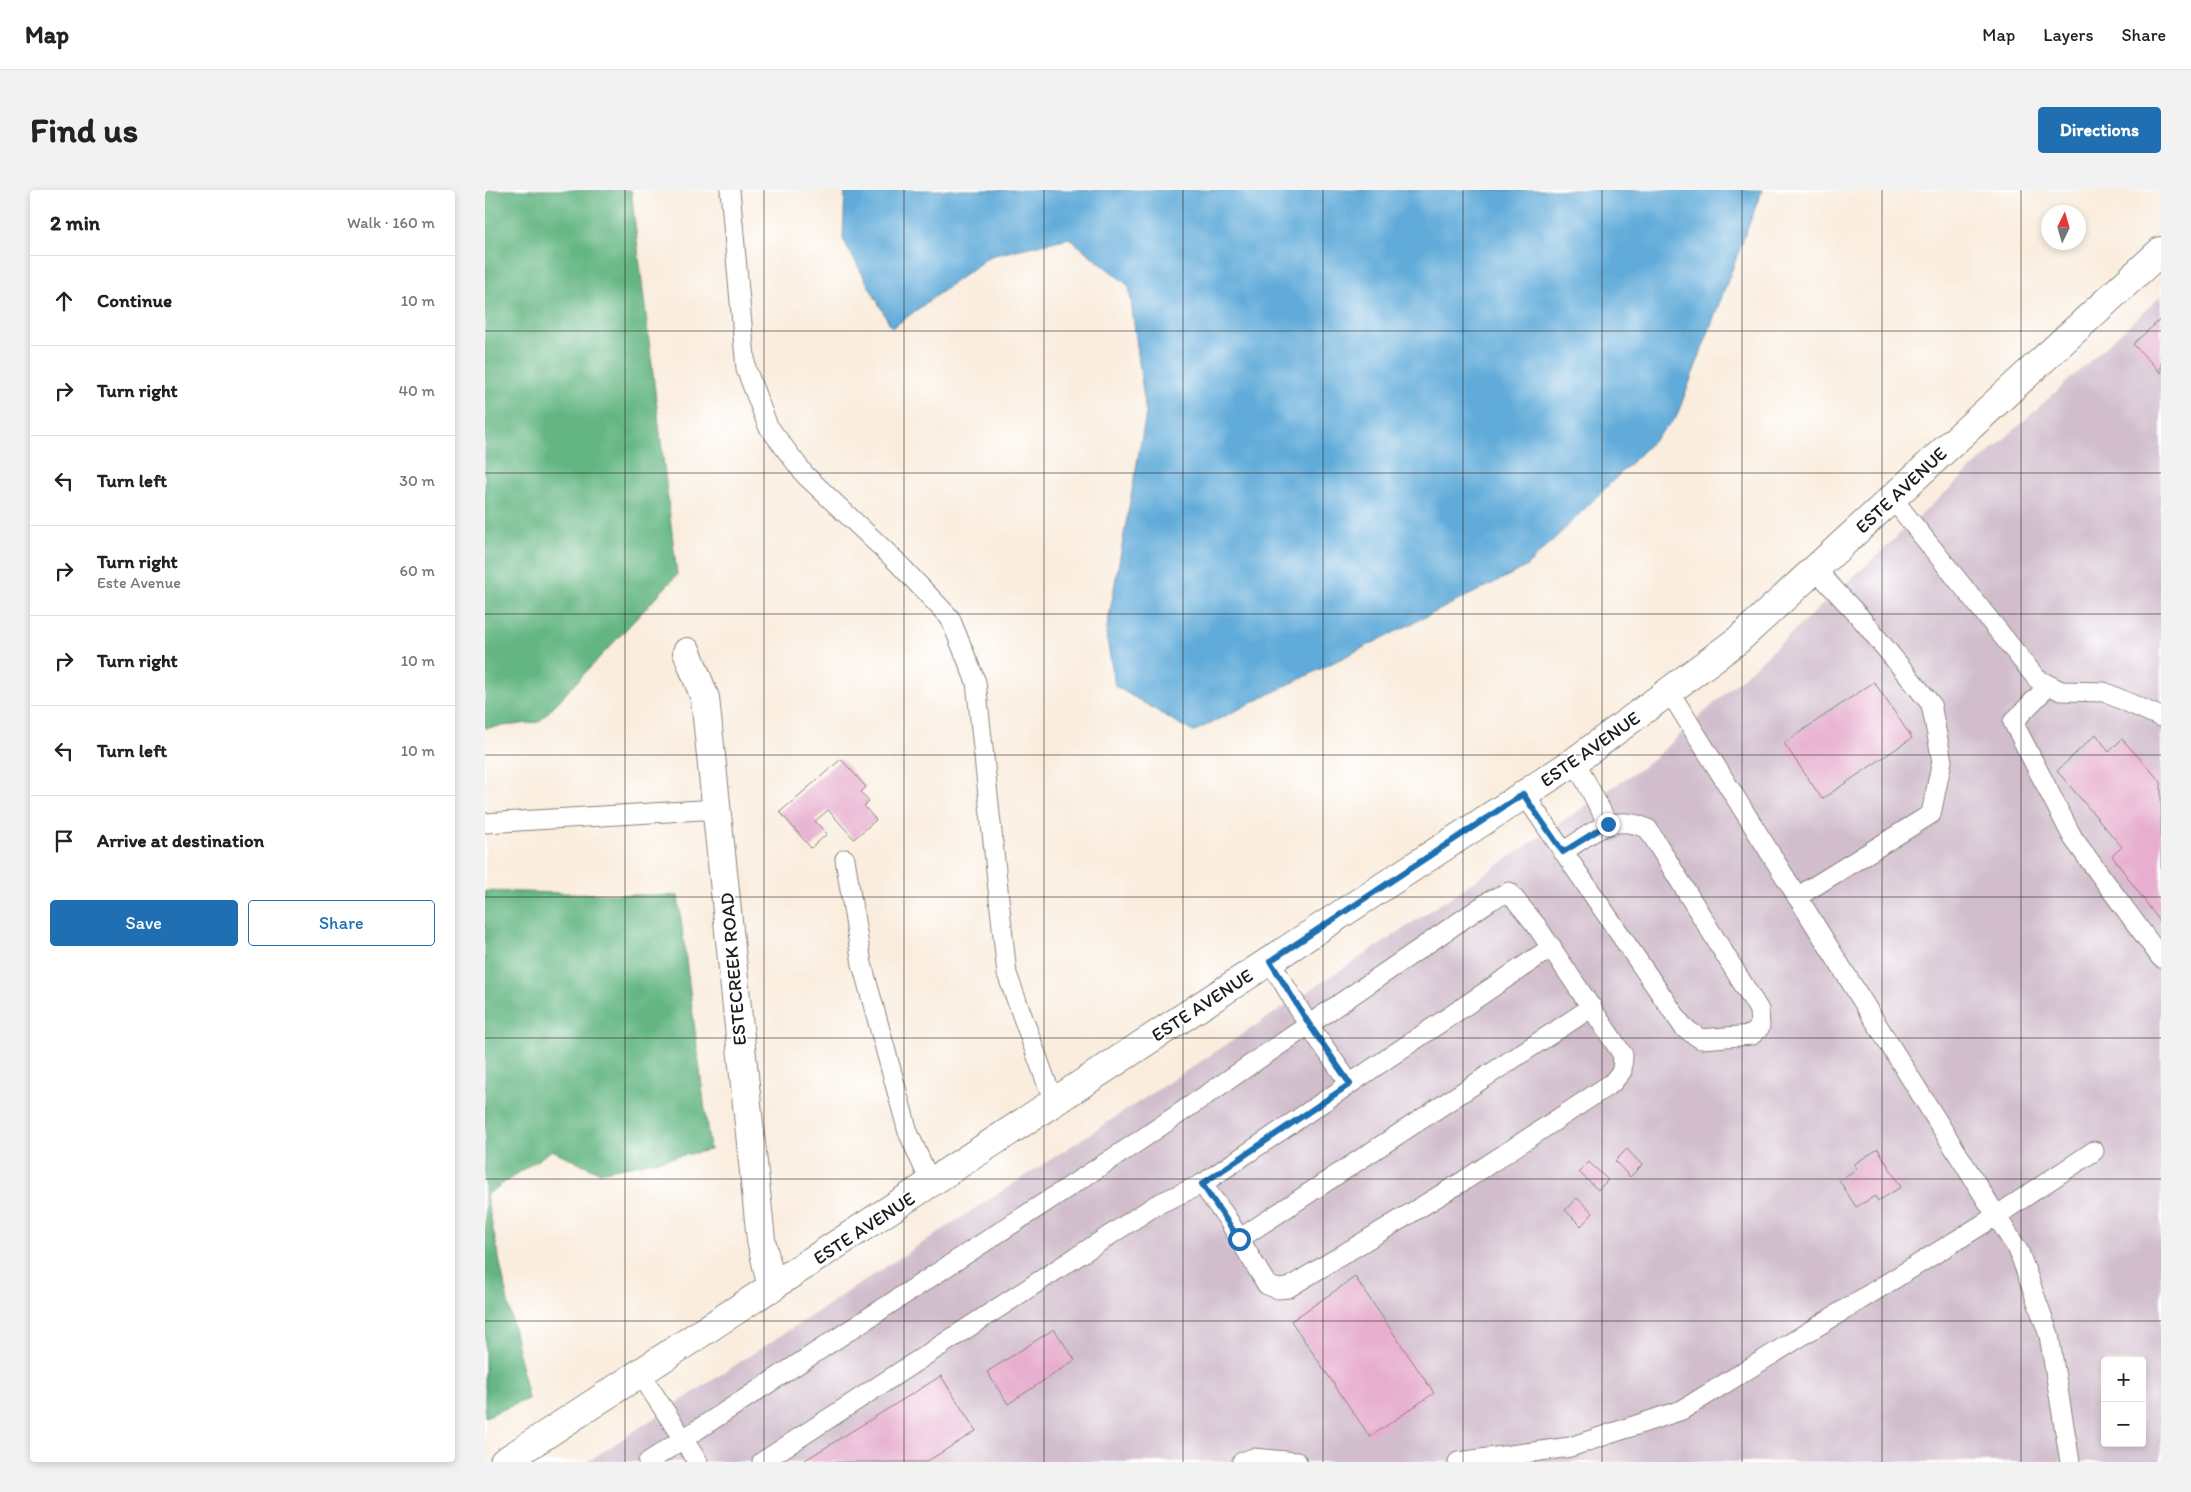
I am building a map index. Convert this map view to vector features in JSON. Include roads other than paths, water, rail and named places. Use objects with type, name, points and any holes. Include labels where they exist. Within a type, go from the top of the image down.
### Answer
[{"type":"street","name":"ESTE AVENUE","points":[[505,1462],[1575,760],[1669,692],[1738,640],[2161,251]]},
{"type":"street","name":"ESTECREEK ROAD","points":[[687,652],[705,698],[718,809],[761,1240],[772,1288]]},
{"type":"lane","points":[[730,190],[746,369],[767,426],[805,475],[897,562],[950,618],[976,682],[1007,974],[1054,1103]]},
{"type":"lane","points":[[1892,498],[2037,679],[2061,691],[2104,692],[2161,717]]},
{"type":"lane","points":[[1797,897],[1931,814],[1942,761],[1931,704],[1859,616],[1815,569]]},
{"type":"lane","points":[[2049,685],[2013,722],[2073,838],[2161,958]]},
{"type":"lane","points":[[1669,692],[2019,1252],[2049,1335],[2070,1462]]},
{"type":"lane","points":[[1575,760],[1608,824]]},
{"type":"lane","points":[[1523,794],[1684,1028],[1701,1038],[1752,1035],[1761,1027],[1759,1010],[1648,829],[1633,822],[1608,824],[1563,852]]},
{"type":"lane","points":[[485,823],[718,809]]},
{"type":"lane","points":[[845,859],[862,964],[908,1132],[931,1184]]},
{"type":"lane","points":[[648,1462],[1139,1142],[1491,900],[1509,892],[1518,901],[1552,947],[1623,1055],[1622,1071],[1604,1089],[1465,1180],[1288,1288],[1278,1289],[1267,1284],[1202,1184]]},
{"type":"lane","points":[[762,1462],[1156,1205],[1202,1184],[1552,947]]},
{"type":"lane","points":[[1270,961],[1309,1024],[1350,1084]]},
{"type":"lane","points":[[1239,1239],[1592,1007]]},
{"type":"lane","points":[[1458,1462],[1570,1447],[1682,1410],[1996,1216],[2094,1151]]},
{"type":"lane","points":[[641,1373],[698,1462]]},
{"type":"lane","points":[[1242,1462],[1253,1458],[1297,1462]]},
{"type":"water","points":[[845,190],[1762,190],[1676,418],[1526,567],[1193,732],[1115,686],[1106,633],[1146,414],[1129,286],[1069,238],[990,256],[892,328],[843,239]]}]
